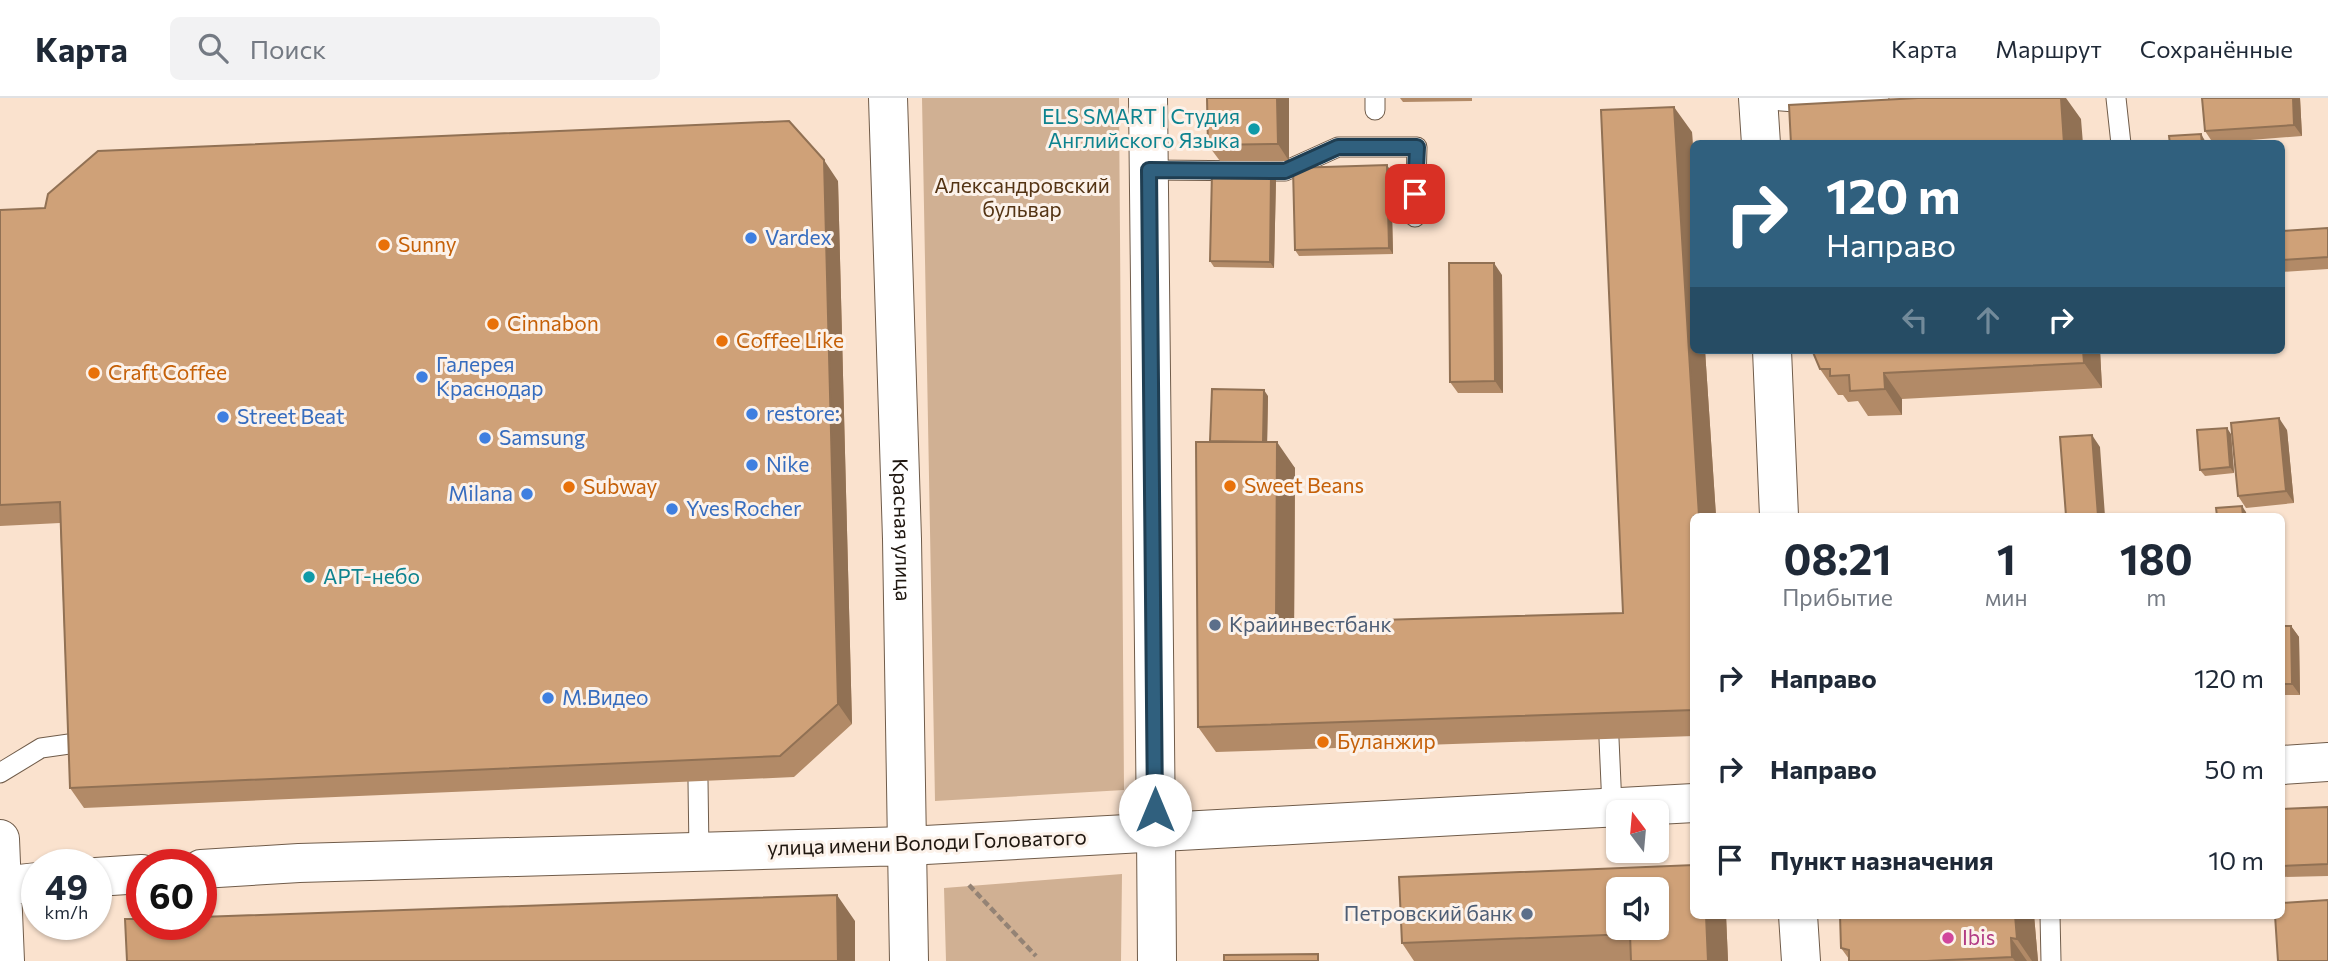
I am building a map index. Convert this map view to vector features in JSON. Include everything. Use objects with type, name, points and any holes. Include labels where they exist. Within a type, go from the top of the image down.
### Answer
[{"type":"main road","name":"Красная улица","points":[[888,98],[902,540],[909,961]]},
{"type":"main road","points":[[1148,98],[1157,961]]},
{"type":"main road","points":[[1758,99],[1761,140]]},
{"type":"main road","points":[[1772,354],[1779,513]]},
{"type":"main road","points":[[2285,765],[2328,762]]},
{"type":"main road","name":"улица имени Володи Головатого","points":[[1670,804],[1690,803]]},
{"type":"main road","name":"улица имени Володи Головатого","points":[[217,868],[299,863],[907,846],[1606,807]]},
{"type":"main road","points":[[0,839],[19,884],[5,961]]},
{"type":"main road","points":[[1798,919],[1801,961]]},
{"type":"lane","points":[[1758,99],[1808,103],[1879,98]]},
{"type":"lane","points":[[2116,98],[2121,140]]},
{"type":"lane","points":[[1149,170],[1285,171],[1338,147],[1417,147],[1415,217]]},
{"type":"lane","points":[[1609,739],[1612,800]]},
{"type":"lane","points":[[0,773],[41,748],[83,742]]},
{"type":"lane","points":[[698,781],[699,852]]},
{"type":"lane","points":[[2050,919],[2051,961]]},
{"type":"path","points":[[969,885],[1036,956]]},
{"type":"green space","name":"Александровский бульвар","points":[[922,98],[1119,98],[1124,790],[935,801]]},
{"type":"green space","points":[[1122,874],[1121,961],[946,961],[944,888]]},
{"type":"building","name":"ELS SMART | Студия Английского Языка","points":[[1207,98],[1277,98],[1278,144],[1208,145]]},
{"type":"building","points":[[1918,98],[2061,98],[2064,140],[1791,140],[1789,105]]},
{"type":"building","points":[[2202,98],[2293,98],[2294,125],[2205,131]]},
{"type":"building","points":[[1674,107],[1699,513],[1690,513],[1690,710],[1198,727],[1196,442],[1277,442],[1276,623],[1623,613],[1601,110]]},
{"type":"building","name":"Галерея Краснодар","points":[[789,121],[824,160],[838,704],[780,756],[70,788],[60,502],[0,505],[0,210],[45,208],[48,194],[98,151]]},
{"type":"building","points":[[2201,134],[2202,140],[2170,140],[2169,136]]},
{"type":"building","points":[[1387,165],[1389,248],[1295,250],[1293,168]]},
{"type":"building","points":[[1212,172],[1271,173],[1270,262],[1210,261]]},
{"type":"building","points":[[2328,228],[2328,257],[2285,260],[2285,231]]},
{"type":"building","points":[[1449,263],[1494,263],[1495,381],[1450,382]]},
{"type":"building","points":[[1814,354],[2083,354],[2084,363],[1884,373],[1885,389],[1850,391],[1849,375],[1830,376],[1830,369],[1820,369]]},
{"type":"building","points":[[1212,389],[1264,390],[1263,442],[1210,441]]},
{"type":"building","points":[[2279,418],[2286,491],[2238,496],[2231,423]]},
{"type":"building","points":[[2227,428],[2230,467],[2200,470],[2197,430]]},
{"type":"building","points":[[2092,435],[2098,513],[2066,513],[2060,437]]},
{"type":"building","points":[[2242,506],[2243,513],[2217,513],[2216,508]]},
{"type":"building","points":[[2285,626],[2291,626],[2292,684],[2285,684]]},
{"type":"building","points":[[2328,807],[2328,864],[2285,866],[2285,809]]},
{"type":"building","points":[[1690,865],[1690,919],[1706,919],[1708,961],[1631,961],[1630,940],[1669,940],[1669,877],[1606,877],[1606,935],[1402,943],[1399,877]]},
{"type":"building","points":[[837,895],[838,961],[127,961],[126,940],[217,940],[217,916]]},
{"type":"building","points":[[2328,900],[2328,961],[2278,961],[2275,919],[2285,919],[2285,903]]},
{"type":"building","name":"Ibis","points":[[1840,919],[2015,919],[2017,939],[2011,938],[2012,957],[1849,961],[1849,950],[1841,948]]},
{"type":"building","points":[[1318,954],[1318,961],[1224,961],[1224,955]]},
{"type":"place","name":"ELS SMART | Студия Английского Языка","points":[[1254,129]]},
{"type":"place","name":"Vardex","points":[[751,238]]},
{"type":"place","name":"Sunny","points":[[384,245]]},
{"type":"place","name":"Cinnabon","points":[[493,324]]},
{"type":"place","name":"Coffee Like","points":[[722,341]]},
{"type":"place","name":"Craft Coffee","points":[[94,373]]},
{"type":"place","name":"Галерея Краснодар","points":[[422,377]]},
{"type":"place","name":"restore:","points":[[752,414]]},
{"type":"place","name":"Street Beat","points":[[223,417]]},
{"type":"place","name":"Samsung","points":[[485,438]]},
{"type":"place","name":"Nike","points":[[752,465]]},
{"type":"place","name":"Sweet Beans","points":[[1230,486]]},
{"type":"place","name":"Subway","points":[[569,487]]},
{"type":"place","name":"Milana","points":[[527,494]]},
{"type":"place","name":"Yves Rocher","points":[[672,509]]},
{"type":"place","name":"АРТ-небо","points":[[309,577]]},
{"type":"place","name":"Крайинвестбанк","points":[[1215,625]]},
{"type":"place","name":"М.Видео","points":[[548,698]]},
{"type":"place","name":"Буланжир","points":[[1323,742]]},
{"type":"place","name":"Петровский банк","points":[[1527,914]]},
{"type":"place","name":"Ibis","points":[[1948,938]]},
{"type":"route","points":[[1155,810],[1149,170],[1285,171],[1338,147],[1417,147],[1415,194]]}]
